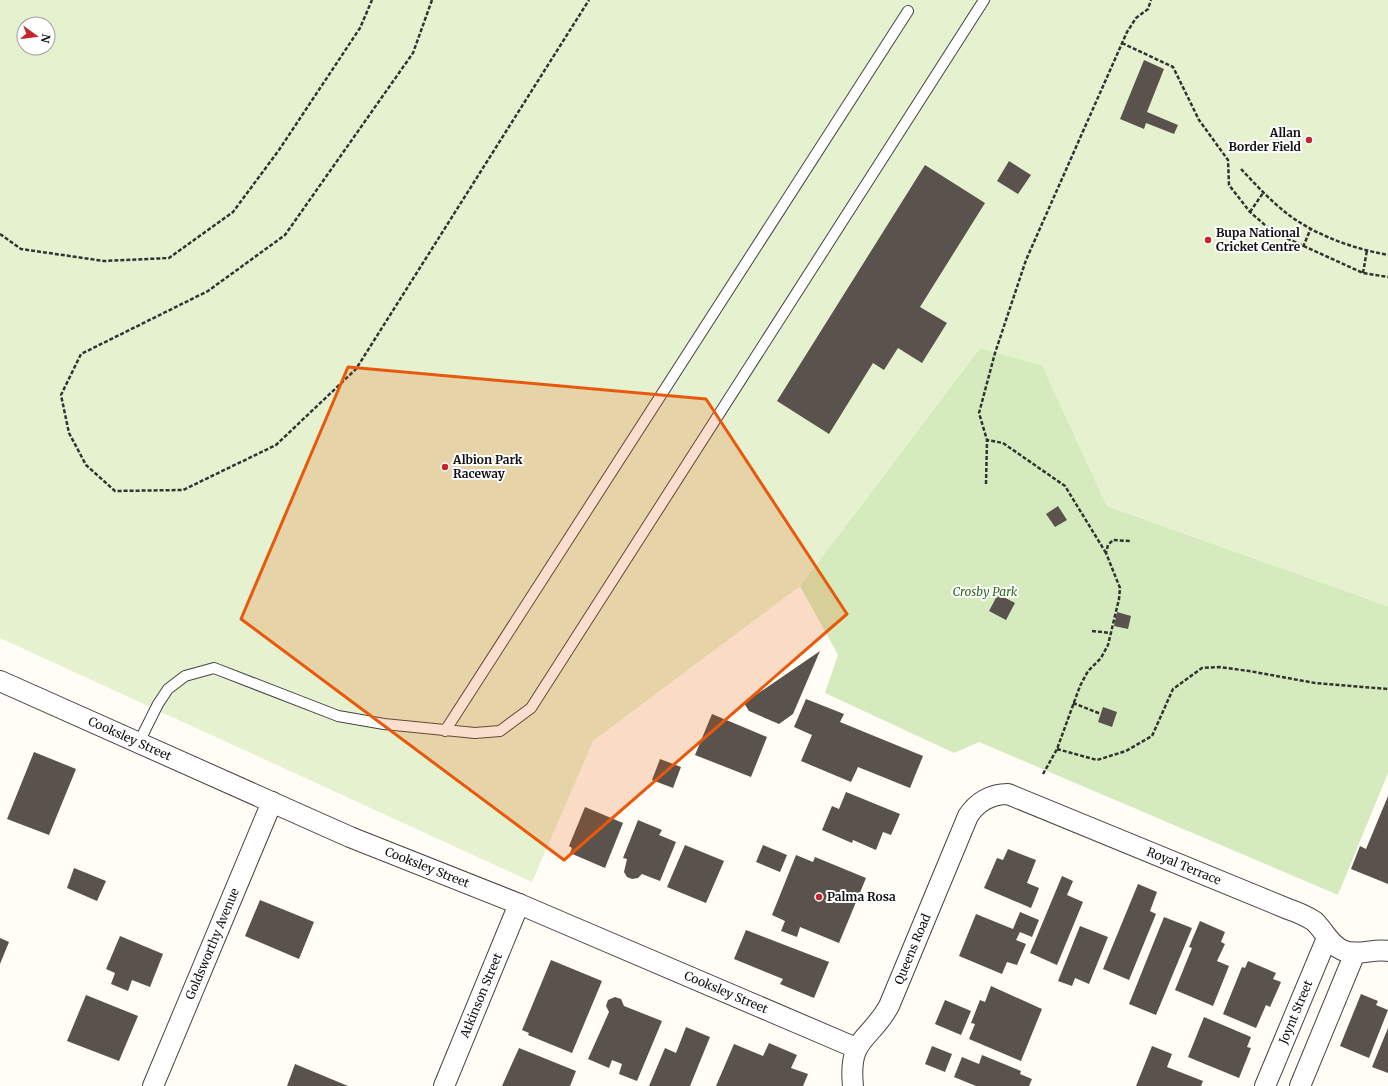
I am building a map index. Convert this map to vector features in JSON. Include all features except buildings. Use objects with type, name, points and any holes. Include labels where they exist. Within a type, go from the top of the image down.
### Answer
[{"type":"street","name":"Cooksley Street","points":[[0,681],[350,837],[519,904],[856,1048]]},
{"type":"street","name":"Royal Terrace","points":[[973,807],[989,797],[999,794],[1008,794],[1288,909],[1314,922],[1327,938],[1341,950],[1355,953],[1381,950],[1388,951]]},
{"type":"street","name":"Goldsworthy Avenue","points":[[153,1086],[272,802]]},
{"type":"street","name":"Queens Road","points":[[853,1086],[852,1061],[856,1048],[865,1036],[881,1020],[889,1006],[949,859],[973,807]]},
{"type":"street","name":"Atkinson Street","points":[[444,1086],[519,904]]},
{"type":"street","name":"Joynt Street","points":[[1265,1086],[1327,938]]},
{"type":"street","points":[[1300,1086],[1355,953]]},
{"type":"lane","points":[[139,742],[158,704],[168,689],[185,676],[214,668],[338,716],[384,724],[475,733],[500,731],[531,708],[984,0]]},
{"type":"lane","points":[[446,731],[908,11]]},
{"type":"path","points":[[0,234],[21,249],[104,261],[169,258],[233,212],[279,150],[360,28],[372,0]]},
{"type":"path","points":[[432,0],[413,53],[285,235],[208,291],[81,354],[61,395],[69,433],[86,466],[115,491],[183,490],[276,446],[356,369],[589,0]]},
{"type":"path","points":[[986,484],[987,440],[979,413],[995,353],[1021,274],[1122,43],[1136,18],[1148,9],[1151,0]]},
{"type":"path","points":[[1122,43],[1173,67],[1199,120],[1228,160],[1229,185],[1250,212],[1273,232],[1303,247],[1363,273],[1388,277]]},
{"type":"path","points":[[1241,169],[1264,193],[1296,220],[1341,242],[1388,255]]},
{"type":"path","points":[[1250,212],[1264,193]]},
{"type":"path","points":[[1303,247],[1312,228]]},
{"type":"path","points":[[1363,273],[1367,250]]},
{"type":"path","points":[[987,440],[1003,443],[1065,486],[1106,553],[1120,588],[1120,599],[1106,650],[1088,671],[1073,703],[1057,749],[1043,774]]},
{"type":"path","points":[[1106,553],[1108,545],[1113,540],[1130,541]]},
{"type":"path","points":[[1092,631],[1111,633]]},
{"type":"path","points":[[1057,749],[1098,760],[1126,751],[1152,736],[1173,689],[1202,668],[1219,667],[1315,683],[1388,689]]},
{"type":"path","points":[[1073,703],[1101,714]]},
{"type":"highlighted area","points":[[348,367],[706,399],[847,614],[564,860],[241,619]]},
{"type":"green space","name":"Albion Park Raceway","points":[[0,0],[1388,0],[1388,606],[1107,506],[1042,365],[980,348],[800,586],[593,741],[532,882],[0,638]]},
{"type":"green space","name":"Crosby Park","points":[[980,348],[1042,365],[1107,506],[1388,606],[1388,773],[1338,895],[979,742],[954,753],[825,693],[838,655],[800,586]]},
{"type":"place","name":"Allan Border Field","points":[[1309,140]]},
{"type":"place","name":"Bupa National Cricket Centre","points":[[1208,240]]},
{"type":"place","name":"Albion Park Raceway","points":[[445,467]]},
{"type":"place","name":"Palma Rosa","points":[[819,897]]}]
